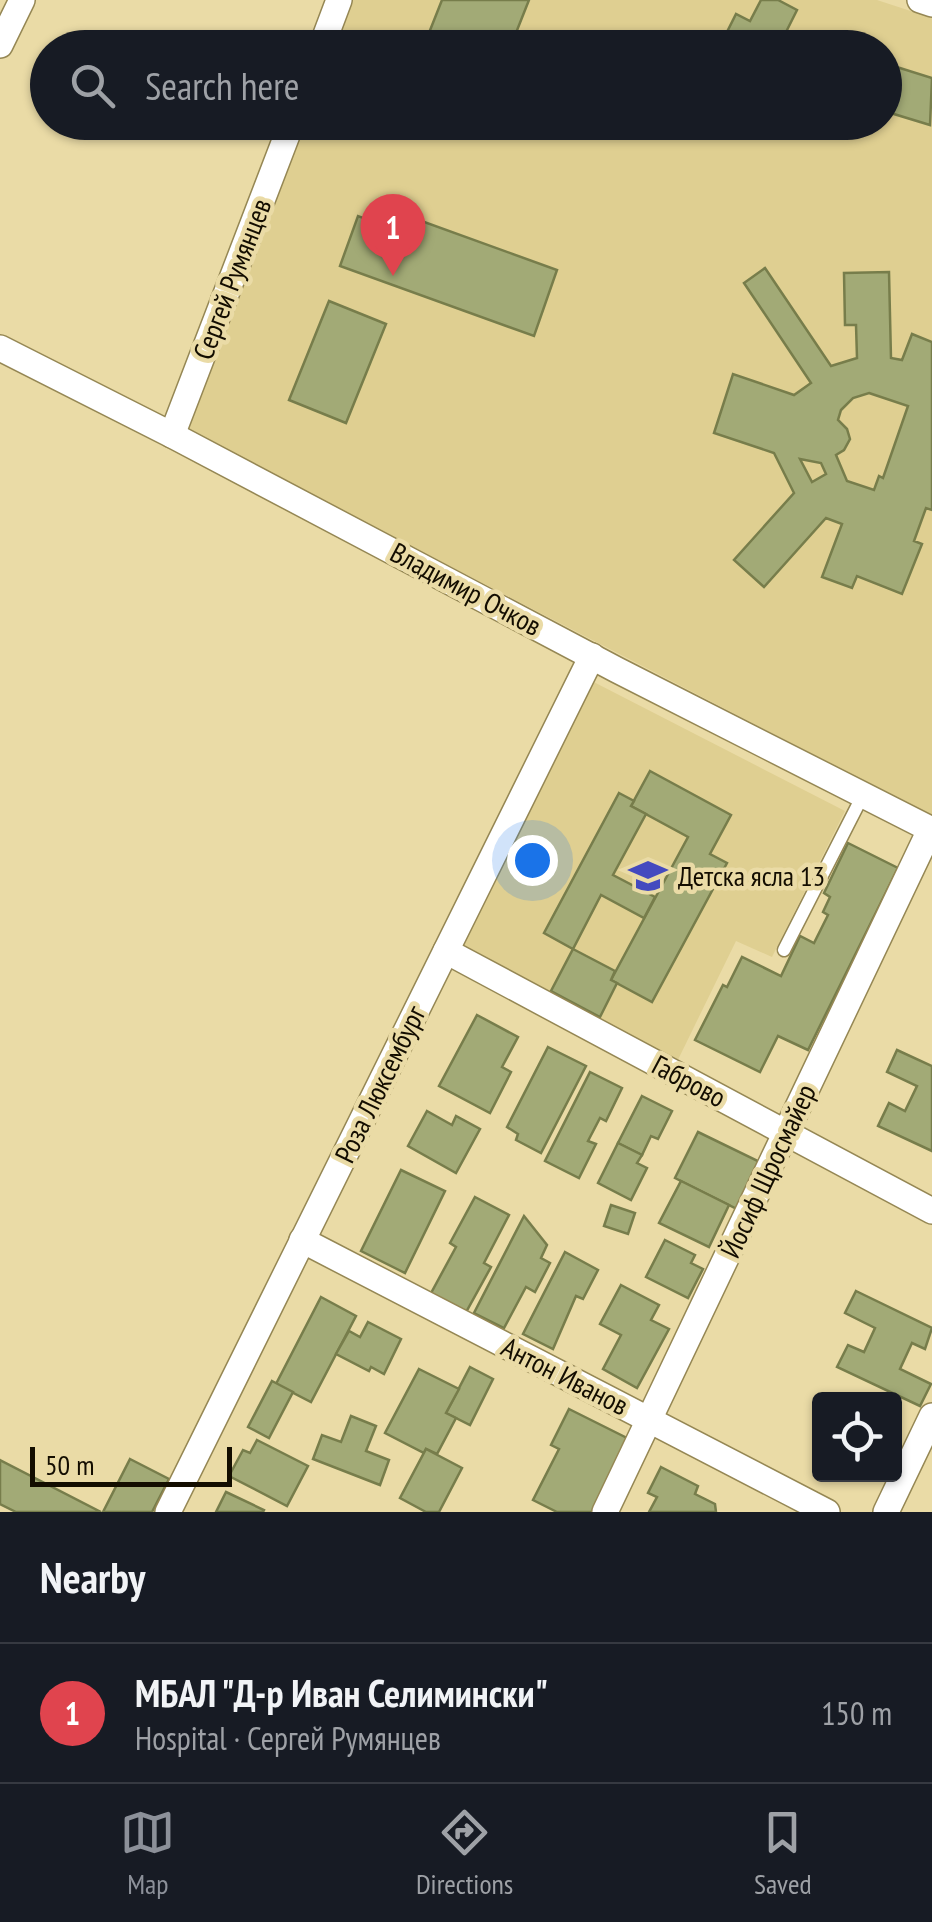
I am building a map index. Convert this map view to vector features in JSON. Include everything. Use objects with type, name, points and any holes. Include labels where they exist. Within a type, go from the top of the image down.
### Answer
[{"type":"street","points":[[0,45],[22,0]]},
{"type":"street","points":[[327,30],[339,0]]},
{"type":"street","points":[[920,0],[932,4]]},
{"type":"street","name":"Сергей Румянцев","points":[[172,435],[285,140]]},
{"type":"street","name":"Владимир Очков","points":[[0,348],[931,830]]},
{"type":"street","name":"Роза Люксембург","points":[[168,1512],[592,656]]},
{"type":"street","name":"Йосиф Щросмайер","points":[[605,1512],[931,830]]},
{"type":"street","name":"Габрово","points":[[446,951],[932,1211]]},
{"type":"street","name":"Антон Иванов","points":[[302,1240],[827,1512]]},
{"type":"street","points":[[886,1512],[932,1416]]},
{"type":"lane","points":[[784,950],[863,795]]},
{"type":"shaded area","points":[[352,0],[877,0],[932,18],[932,816],[185,429],[298,140],[902,140],[902,30],[341,30]]},
{"type":"shaded area","name":"Детска ясла 13","points":[[582,676],[845,811],[772,957],[736,941],[672,1072],[446,951]]},
{"type":"building","points":[[442,0],[529,0],[517,30],[430,30]]},
{"type":"building","points":[[761,0],[778,0],[797,10],[787,30],[728,30],[736,14],[750,21]]},
{"type":"building","points":[[902,69],[932,78],[930,125],[902,116]]},
{"type":"building","points":[[380,206],[557,270],[534,336],[340,266],[358,216],[374,222]]},
{"type":"building","points":[[765,268],[831,366],[857,358],[856,325],[845,325],[844,273],[889,272],[891,358],[902,360],[912,334],[932,342],[932,510],[926,508],[914,541],[922,544],[902,594],[857,576],[852,588],[822,577],[842,524],[826,518],[764,587],[734,560],[794,493],[774,453],[714,433],[733,374],[794,395],[811,383],[744,283]],"holes":[[[869,393],[908,406],[883,478],[879,476],[874,490],[847,481],[836,455],[850,439],[838,420],[841,410],[853,398]],[[800,459],[821,463],[826,474],[812,482]]]},
{"type":"building","points":[[329,301],[386,324],[346,423],[289,400]]},
{"type":"building","points":[[650,771],[731,815],[710,854],[727,863],[652,1002],[611,980],[688,837],[631,806]]},
{"type":"building","points":[[619,793],[646,814],[613,875],[655,897],[644,918],[601,895],[573,949],[544,933]]},
{"type":"building","points":[[848,843],[898,868],[808,1050],[778,1036],[760,1072],[695,1040],[742,957],[781,976],[800,936],[814,943],[828,915],[823,912],[830,897],[824,893]]},
{"type":"building","points":[[573,949],[615,971],[611,980],[617,983],[600,1017],[551,991]]},
{"type":"building","points":[[477,1015],[518,1037],[502,1067],[511,1072],[490,1113],[439,1086]]},
{"type":"building","points":[[548,1047],[586,1066],[541,1153],[516,1140],[518,1134],[507,1127]]},
{"type":"building","points":[[897,1050],[932,1066],[932,1151],[878,1126],[889,1103],[905,1111],[917,1086],[887,1072]]},
{"type":"building","points":[[590,1072],[622,1088],[606,1121],[600,1118],[588,1141],[596,1144],[579,1178],[545,1161]]},
{"type":"building","points":[[642,1096],[672,1111],[658,1139],[651,1136],[642,1155],[618,1143]]},
{"type":"building","points":[[427,1111],[452,1125],[456,1116],[480,1129],[456,1173],[408,1146]]},
{"type":"building","points":[[698,1132],[760,1162],[737,1209],[675,1178]]},
{"type":"building","points":[[618,1143],[642,1155],[637,1163],[647,1168],[631,1200],[598,1183]]},
{"type":"building","points":[[401,1170],[445,1191],[405,1273],[361,1251]]},
{"type":"building","points":[[681,1181],[729,1205],[709,1247],[659,1223]]},
{"type":"building","points":[[475,1197],[509,1215],[484,1263],[491,1267],[465,1314],[430,1295],[456,1247],[450,1243]]},
{"type":"building","points":[[611,1205],[635,1213],[628,1234],[604,1226]]},
{"type":"building","points":[[524,1216],[547,1245],[541,1258],[550,1263],[535,1292],[526,1287],[504,1328],[474,1313]]},
{"type":"building","points":[[665,1240],[695,1255],[691,1263],[703,1269],[688,1298],[646,1277]]},
{"type":"building","points":[[565,1252],[598,1270],[583,1299],[576,1296],[553,1349],[523,1334]]},
{"type":"building","points":[[621,1285],[659,1305],[651,1320],[669,1329],[637,1388],[603,1369],[621,1335],[600,1324]]},
{"type":"building","points":[[856,1291],[932,1328],[925,1349],[912,1343],[900,1369],[931,1384],[920,1406],[902,1398],[902,1392],[890,1392],[837,1367],[848,1345],[864,1352],[875,1328],[845,1313]]},
{"type":"building","points":[[321,1297],[356,1316],[311,1402],[276,1384]]},
{"type":"building","points":[[368,1322],[401,1339],[384,1374],[336,1354],[349,1331],[360,1337]]},
{"type":"building","points":[[470,1367],[493,1379],[470,1425],[446,1413]]},
{"type":"building","points":[[419,1369],[459,1389],[446,1413],[456,1418],[437,1454],[426,1449],[424,1453],[385,1433]]},
{"type":"building","points":[[272,1381],[293,1392],[269,1438],[248,1427]]},
{"type":"building","points":[[569,1409],[629,1439],[592,1512],[557,1512],[533,1500],[559,1449],[551,1445]]},
{"type":"building","points":[[351,1416],[376,1426],[366,1451],[389,1460],[380,1485],[313,1459],[322,1435],[341,1442]]},
{"type":"building","points":[[257,1440],[308,1466],[287,1506],[229,1476],[243,1450],[250,1453]]},
{"type":"building","points":[[426,1449],[462,1468],[439,1512],[426,1512],[400,1498]]},
{"type":"building","points":[[130,1459],[169,1479],[152,1512],[103,1512]]},
{"type":"building","points":[[0,1460],[101,1512],[16,1512],[0,1504]]},
{"type":"building","points":[[661,1467],[698,1486],[695,1494],[715,1504],[716,1512],[649,1512],[657,1497],[648,1493]]},
{"type":"building","points":[[226,1492],[264,1510],[263,1512],[216,1512]]},
{"type":"place","name":"МБАЛ \"Д-р Иван Селимински\"","points":[[393,276]]},
{"type":"place","name":"Детска ясла 13","points":[[648,876]]}]
